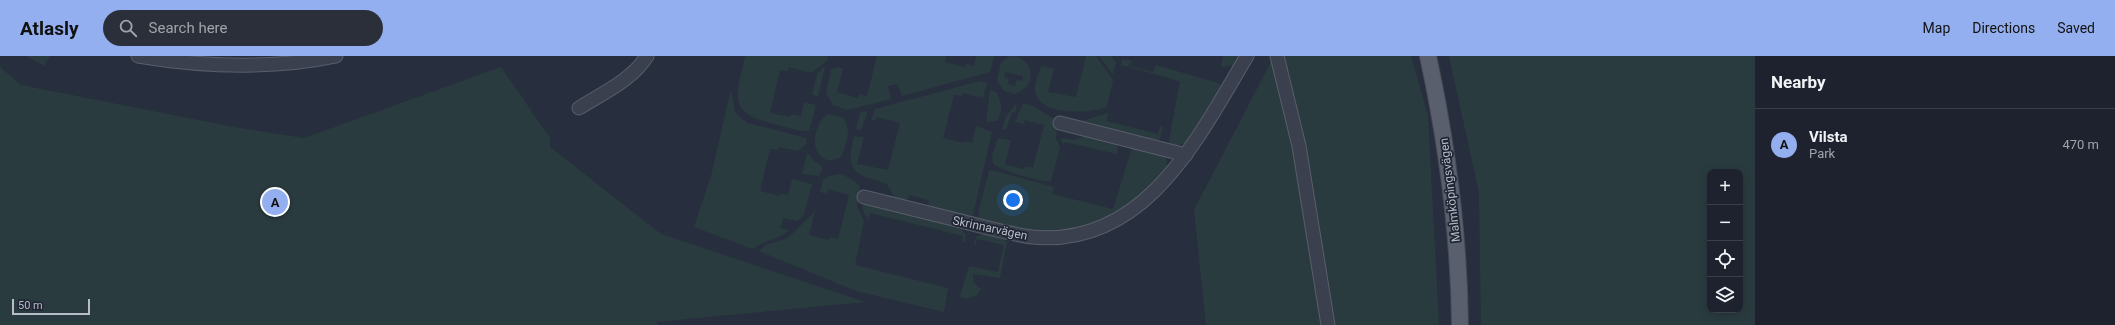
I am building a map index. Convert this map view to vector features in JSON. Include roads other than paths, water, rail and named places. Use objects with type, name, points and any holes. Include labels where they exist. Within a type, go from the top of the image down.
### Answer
[{"type":"main road","name":"Malmköpingsvägen","points":[[1428,56],[1449,171],[1458,264],[1460,325]]},
{"type":"street","points":[[138,56],[267,65],[336,56]]},
{"type":"street","points":[[580,108],[629,77],[641,66],[647,56]]},
{"type":"street","name":"Skrinnarvägen","points":[[864,197],[1016,235],[1049,237],[1070,236],[1108,224],[1148,199],[1167,179],[1186,155],[1247,56]]},
{"type":"street","points":[[1277,56],[1298,146],[1328,325]]},
{"type":"street","points":[[1060,123],[1186,155]]},
{"type":"place","name":"Vilsta","points":[[275,202]]}]
